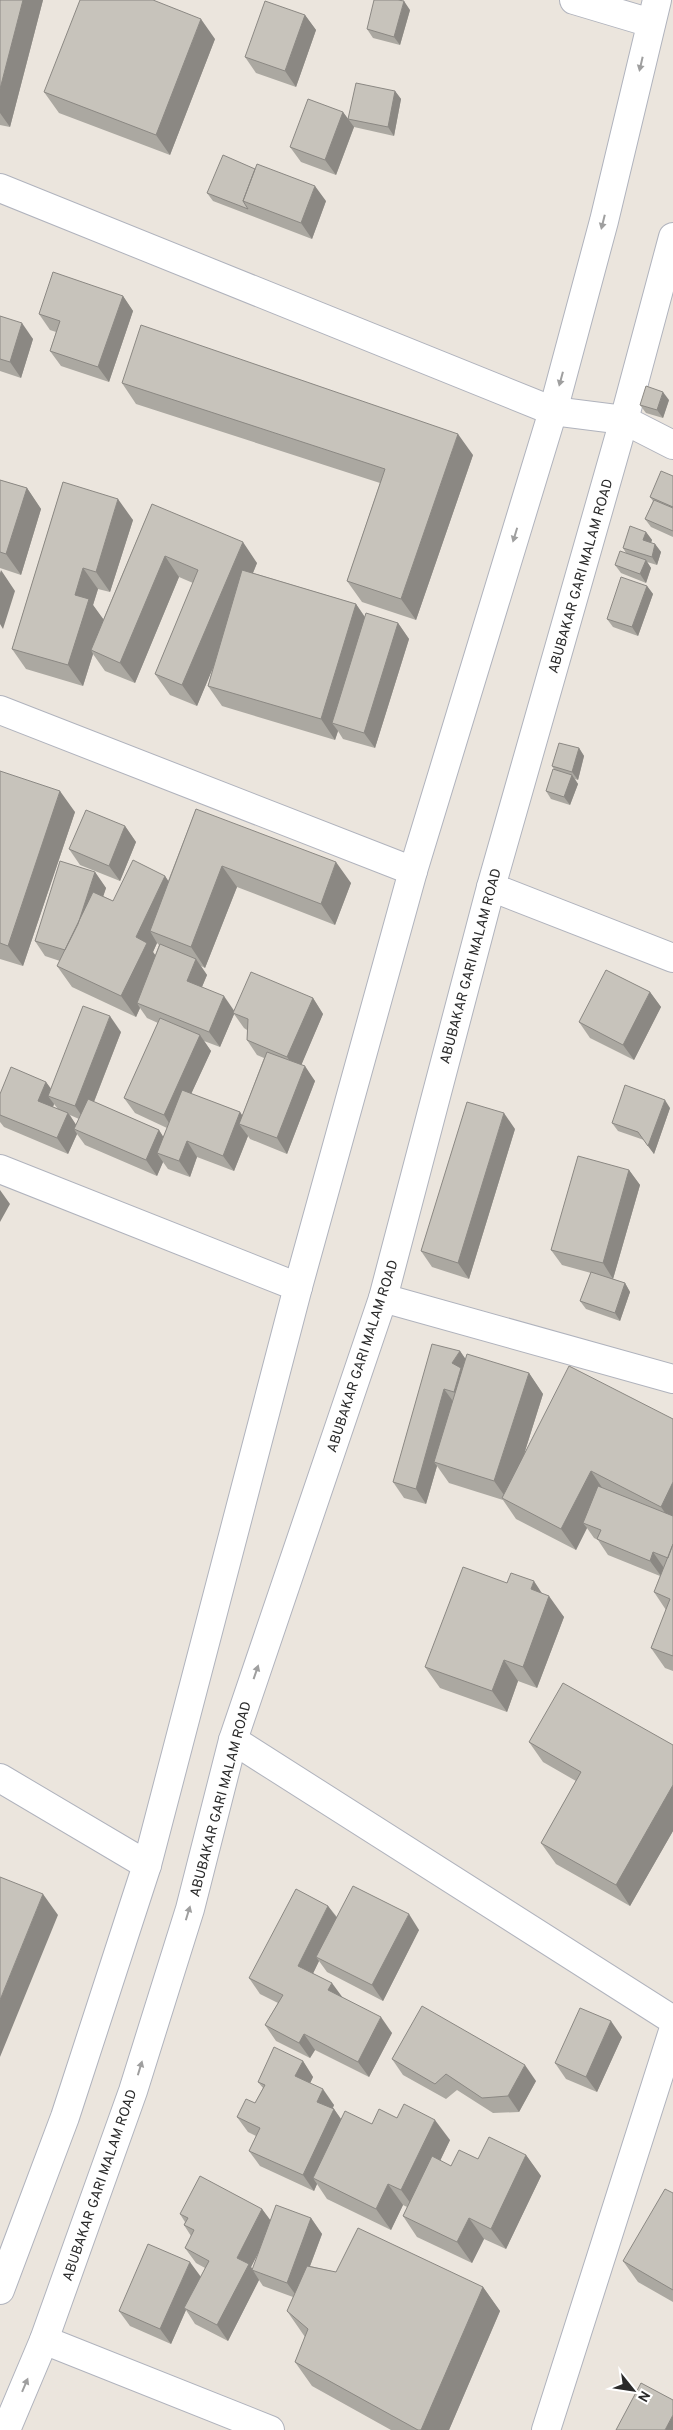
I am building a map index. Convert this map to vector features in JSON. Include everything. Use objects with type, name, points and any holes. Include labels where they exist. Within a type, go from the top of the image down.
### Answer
[{"type":"street","points":[[0,2290],[65,2118],[147,1865],[298,1287],[413,871],[552,411],[604,221],[654,11],[574,0]]},
{"type":"street","points":[[0,188],[552,411],[624,420],[673,445]]},
{"type":"street","name":"ABUBAKAR GARI MALAM ROAD","points":[[6,2430],[44,2340],[133,2091],[190,1909],[233,1740],[383,1298],[490,887],[624,420],[673,237]]},
{"type":"street","points":[[0,710],[413,871]]},
{"type":"street","points":[[490,887],[673,958]]},
{"type":"street","points":[[0,1169],[298,1287]]},
{"type":"street","points":[[383,1298],[673,1379]]},
{"type":"street","points":[[233,1740],[673,2020]]},
{"type":"street","points":[[0,1778],[147,1865]]},
{"type":"street","points":[[546,2430],[673,2031]]},
{"type":"street","points":[[44,2340],[270,2430]]},
{"type":"building","points":[[0,0],[23,0],[0,89]]},
{"type":"building","points":[[80,0],[153,0],[201,19],[156,135],[44,92]]},
{"type":"building","points":[[374,0],[404,1],[394,37],[367,29]]},
{"type":"building","points":[[265,1],[305,15],[285,71],[245,57]]},
{"type":"building","points":[[356,83],[395,91],[388,127],[348,119]]},
{"type":"building","points":[[308,99],[343,112],[325,160],[290,147]]},
{"type":"building","points":[[223,155],[255,169],[243,201],[248,209],[207,193]]},
{"type":"building","points":[[257,164],[315,186],[301,223],[243,201]]},
{"type":"building","points":[[53,272],[123,296],[98,367],[50,351],[60,321],[39,314]]},
{"type":"building","points":[[0,316],[22,323],[10,362],[0,359]]},
{"type":"building","points":[[141,325],[458,434],[401,599],[347,581],[385,469],[122,383]]},
{"type":"building","points":[[646,386],[663,392],[657,410],[640,405]]},
{"type":"building","points":[[661,471],[673,476],[673,507],[650,497]]},
{"type":"building","points":[[0,480],[27,488],[6,554],[0,552]]},
{"type":"building","points":[[63,482],[118,499],[96,572],[83,568],[75,595],[89,599],[68,665],[12,649]]},
{"type":"building","points":[[654,500],[673,508],[673,531],[645,519]]},
{"type":"building","points":[[152,504],[243,542],[182,685],[155,674],[198,570],[165,556],[120,663],[91,650]]},
{"type":"building","points":[[630,526],[646,532],[643,540],[655,544],[652,557],[623,548]]},
{"type":"building","points":[[620,551],[646,560],[640,574],[615,565]]},
{"type":"building","points":[[242,570],[356,604],[321,719],[208,686]]},
{"type":"building","points":[[621,577],[647,586],[632,627],[607,619]]},
{"type":"building","points":[[366,613],[398,623],[364,733],[332,723]]},
{"type":"building","points":[[559,743],[579,748],[572,772],[552,766]]},
{"type":"building","points":[[553,769],[572,775],[564,797],[546,791]]},
{"type":"building","points":[[0,771],[60,791],[8,946],[0,943]]},
{"type":"building","points":[[196,809],[336,862],[321,904],[222,866],[191,947],[150,931]]},
{"type":"building","points":[[86,810],[125,826],[109,866],[69,849]]},
{"type":"building","points":[[133,860],[165,876],[136,937],[147,943],[121,996],[57,966],[93,892],[113,901]]},
{"type":"building","points":[[60,861],[95,872],[78,924],[65,950],[35,941]]},
{"type":"building","points":[[160,944],[196,959],[187,981],[224,996],[209,1032],[137,1003]]},
{"type":"building","points":[[606,970],[650,992],[623,1045],[579,1022]]},
{"type":"building","points":[[251,972],[313,998],[287,1057],[247,1040],[248,1019],[233,1013]]},
{"type":"building","points":[[83,1006],[110,1016],[75,1106],[48,1096]]},
{"type":"building","points":[[160,1018],[200,1035],[164,1115],[124,1098]]},
{"type":"building","points":[[267,1052],[305,1066],[277,1138],[239,1124]]},
{"type":"building","points":[[11,1067],[46,1082],[38,1101],[68,1113],[57,1138],[0,1115],[0,1094]]},
{"type":"building","points":[[625,1085],[665,1100],[648,1146],[638,1132],[612,1123]]},
{"type":"building","points":[[182,1090],[240,1112],[223,1156],[187,1141],[179,1161],[157,1153]]},
{"type":"building","points":[[88,1099],[159,1130],[146,1160],[74,1129]]},
{"type":"building","points":[[467,1102],[504,1113],[458,1263],[421,1251]]},
{"type":"building","points":[[578,1156],[629,1170],[603,1263],[551,1250]]},
{"type":"building","points":[[591,1272],[625,1283],[615,1313],[580,1301]]},
{"type":"building","points":[[432,1344],[460,1351],[452,1363],[461,1368],[454,1392],[444,1389],[416,1489],[393,1482]]},
{"type":"building","points":[[467,1354],[529,1373],[494,1481],[434,1462]]},
{"type":"building","points":[[569,1366],[673,1419],[673,1482],[661,1507],[591,1471],[561,1529],[502,1498]]},
{"type":"building","points":[[598,1486],[673,1516],[673,1544],[668,1558],[653,1552],[650,1561],[597,1539],[601,1530],[583,1523]]},
{"type":"building","points":[[673,1544],[673,1656],[651,1648],[670,1599],[654,1592]]},
{"type":"building","points":[[463,1567],[507,1583],[511,1573],[534,1581],[531,1589],[549,1596],[523,1667],[504,1660],[492,1691],[425,1667]]},
{"type":"building","points":[[563,1683],[673,1745],[673,1785],[616,1885],[541,1843],[581,1772],[529,1742]]},
{"type":"building","points":[[0,1877],[43,1894],[0,2000]]},
{"type":"building","points":[[353,1886],[409,1914],[372,1985],[316,1957]]},
{"type":"building","points":[[296,1889],[328,1906],[298,1966],[332,1983],[328,1990],[381,2017],[358,2062],[304,2034],[299,2043],[265,2025],[283,1995],[249,1978]]},
{"type":"building","points":[[422,2006],[525,2065],[508,2096],[482,2098],[446,2074],[435,2084],[392,2059]]},
{"type":"building","points":[[580,2008],[611,2021],[586,2077],[555,2063]]},
{"type":"building","points":[[274,2047],[303,2061],[295,2076],[323,2089],[317,2102],[334,2109],[303,2175],[249,2151],[260,2128],[237,2117],[246,2099],[255,2103],[265,2085],[258,2082]]},
{"type":"building","points":[[404,2104],[435,2120],[401,2190],[388,2184],[376,2209],[313,2178],[345,2111],[372,2124],[379,2109],[397,2118]]},
{"type":"building","points":[[489,2137],[526,2155],[491,2229],[469,2218],[457,2242],[403,2216],[432,2156],[451,2166],[459,2150],[478,2159]]},
{"type":"building","points":[[200,2176],[262,2209],[237,2258],[249,2264],[217,2325],[184,2308],[209,2261],[185,2248],[194,2230],[184,2225],[188,2218],[180,2214]]},
{"type":"building","points":[[665,2189],[673,2193],[673,2290],[623,2261]]},
{"type":"building","points":[[276,2205],[311,2218],[287,2283],[252,2270]]},
{"type":"building","points":[[358,2228],[483,2287],[421,2430],[295,2362],[308,2329],[287,2311],[307,2266],[336,2272]]},
{"type":"building","points":[[148,2244],[190,2262],[160,2329],[119,2311]]},
{"type":"building","points":[[641,2383],[673,2400],[673,2415],[665,2430],[616,2430]]}]
